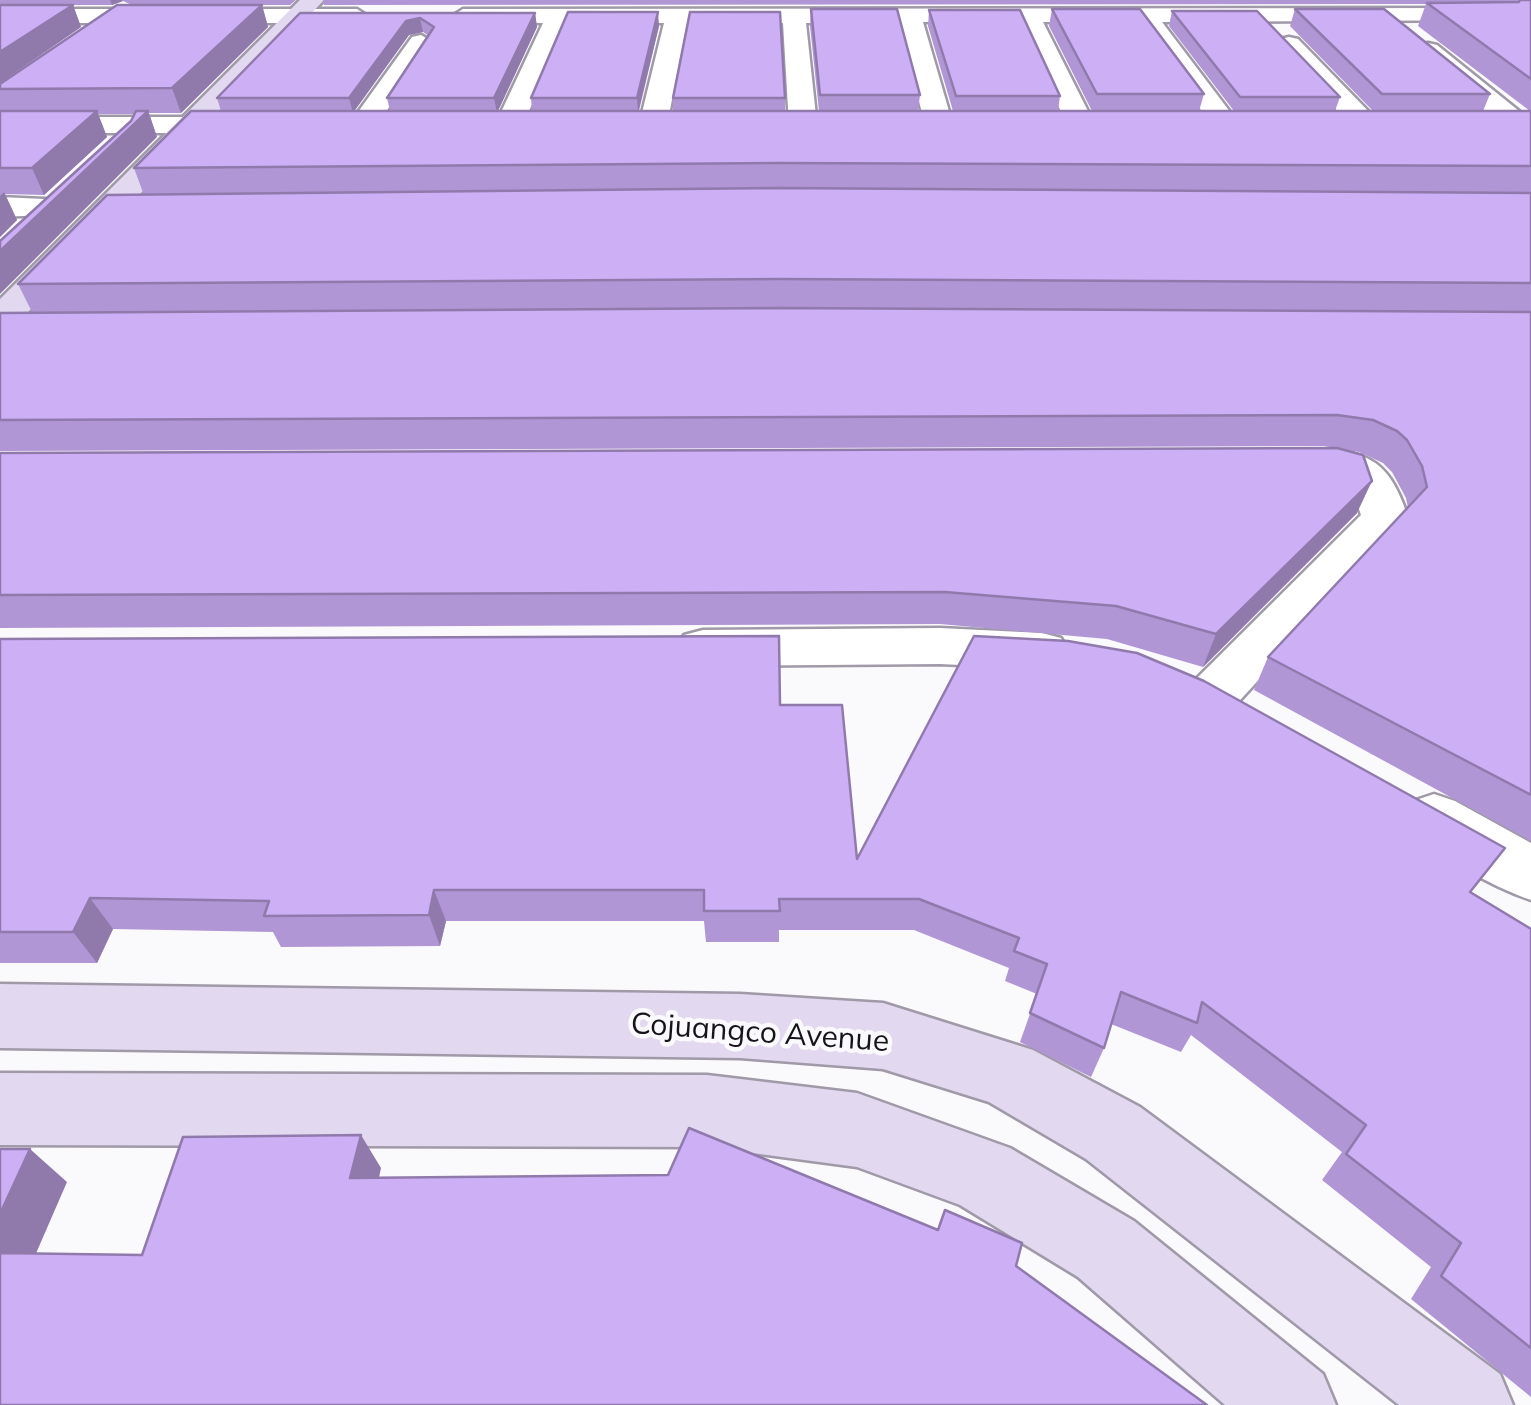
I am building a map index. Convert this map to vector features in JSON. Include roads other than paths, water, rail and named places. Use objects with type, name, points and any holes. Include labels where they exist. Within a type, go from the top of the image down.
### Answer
[{"type":"street","points":[[0,15],[22,0]]},
{"type":"street","points":[[89,37],[140,0]]},
{"type":"street","points":[[446,16],[558,16],[650,8],[677,16],[923,10],[1028,16],[1145,16],[1203,8],[1262,16],[1510,20],[1479,0]]},
{"type":"street","points":[[0,15],[119,16],[287,8],[372,16]]},
{"type":"street","points":[[230,43],[287,8]]},
{"type":"street","points":[[0,320],[191,124],[287,8]]},
{"type":"street","points":[[923,10],[929,125],[974,125]]},
{"type":"street","points":[[509,124],[558,16]]},
{"type":"street","points":[[652,124],[677,16]]},
{"type":"street","points":[[766,124],[813,124],[794,16]]},
{"type":"street","points":[[1028,16],[1080,125]]},
{"type":"street","points":[[1145,16],[1226,125]]},
{"type":"street","points":[[1262,16],[1376,125],[1331,125]]},
{"type":"street","points":[[1386,16],[1525,125]]},
{"type":"street","points":[[399,124],[353,124],[421,42]]},
{"type":"street","points":[[113,152],[172,98]]},
{"type":"street","points":[[0,124],[268,124]]},
{"type":"street","points":[[472,124],[545,124]]},
{"type":"street","points":[[616,124],[690,124]]},
{"type":"street","points":[[1045,125],[1117,125]]},
{"type":"street","points":[[1190,125],[1261,125]]},
{"type":"street","points":[[1480,125],[1525,125]]},
{"type":"street","points":[[0,207],[62,200],[28,234]]},
{"type":"street","points":[[109,208],[147,208]]},
{"type":"street","points":[[0,328],[40,328]]},
{"type":"street","points":[[1260,722],[1190,686],[1386,517],[1374,479],[1358,466],[1265,462]]},
{"type":"street","points":[[647,648],[940,646],[1060,652],[1098,658]]},
{"type":"street","points":[[1393,795],[1531,874]]},
{"type":"street","name":"Cojuangco Avenue","points":[[0,1016],[740,1026],[884,1036],[1007,1074],[1113,1133],[1468,1405]]},
{"type":"street","points":[[0,1109],[707,1111],[857,1130],[983,1175],[1106,1250],[1292,1405]]}]
